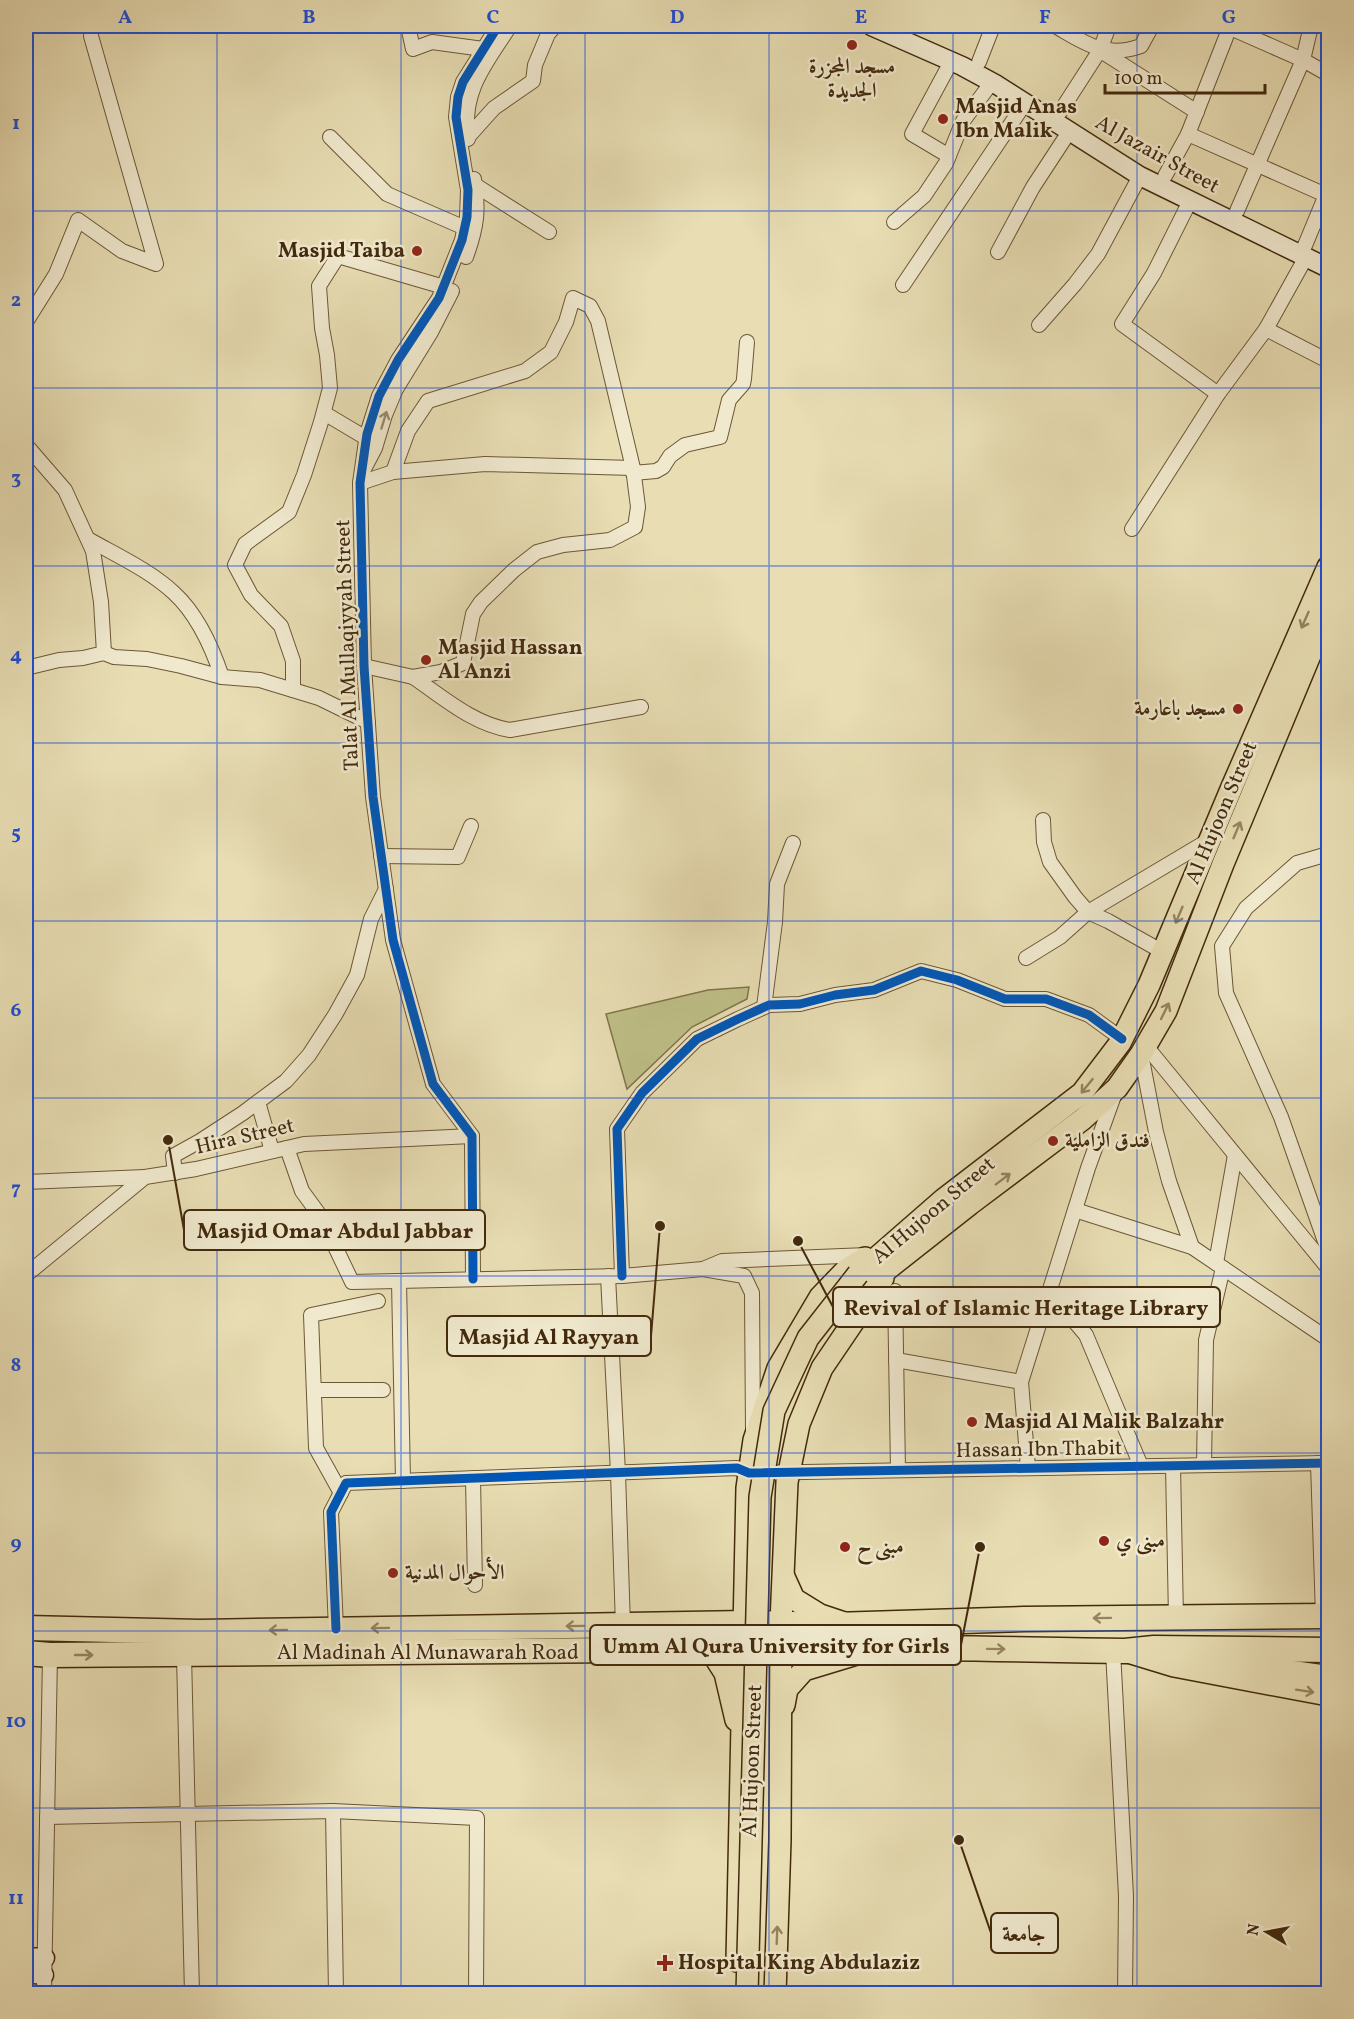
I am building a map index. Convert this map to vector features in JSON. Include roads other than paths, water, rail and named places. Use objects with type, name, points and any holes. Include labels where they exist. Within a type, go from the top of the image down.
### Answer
[{"type":"highway","name":"Al Madinah Al Munawarah Road","points":[[26,1628],[200,1632],[1131,1618],[1327,1621]]},
{"type":"highway","name":"Al Madinah Al Munawarah Road","points":[[1131,1618],[1163,1628],[1327,1621]]},
{"type":"highway","points":[[1154,1648],[1174,1639],[1329,1651]]},
{"type":"highway","name":"Al Madinah Al Munawarah Road","points":[[26,1653],[184,1655],[874,1649],[1119,1651],[1154,1648]]},
{"type":"highway","points":[[1154,1648],[1175,1657],[1329,1678]]},
{"type":"main road","name":"Al Hujoon Street","points":[[747,1994],[760,1497],[774,1411],[808,1338],[906,1232],[944,1198],[1082,1093],[1122,1039],[1149,985],[1329,567]]},
{"type":"main road","name":"Al Hujoon Street","points":[[758,1994],[772,1517],[786,1421],[810,1360],[862,1280],[891,1267],[1083,1119],[1117,1088],[1144,1050],[1166,1011],[1223,864],[1329,612]]},
{"type":"main road","points":[[736,1994],[746,1623],[747,1488],[754,1440],[778,1368],[820,1297],[846,1270],[906,1232]]},
{"type":"main road","points":[[775,1994],[780,1840],[781,1623],[789,1472],[799,1424],[822,1368],[891,1267]]},
{"type":"main road","points":[[783,1574],[794,1599],[820,1615],[849,1624]]},
{"type":"main road","points":[[780,1732],[787,1689],[804,1670],[874,1649]]},
{"type":"main road","points":[[711,1651],[725,1673],[743,1747]]},
{"type":"main road","points":[[1119,1651],[1174,1666],[1329,1695]]},
{"type":"street","points":[[408,26],[413,49],[432,42],[483,50]]},
{"type":"street","name":"Talat Al Mullaqiyyah Street","points":[[472,1136],[433,1084],[393,940],[373,797],[364,666],[360,478],[366,438],[388,378],[431,313],[456,260],[465,228],[468,190],[456,106],[463,82],[498,26]]},
{"type":"street","name":"Talat Al Mullaqiyyah Street","points":[[360,478],[375,448],[385,414],[396,389],[442,312],[462,268],[477,222],[478,209],[466,114],[472,86],[510,26]]},
{"type":"street","points":[[468,137],[494,108],[532,81],[535,65],[548,34],[555,26]]},
{"type":"street","name":"Al Jazair Street","points":[[871,26],[952,60],[992,82],[1140,176],[1304,252],[1329,256]]},
{"type":"street","name":"Al Jazair Street","points":[[901,26],[980,62],[1136,160],[1237,211],[1329,268]]},
{"type":"street","points":[[980,62],[993,26]]},
{"type":"street","points":[[1055,26],[1100,50],[1197,112]]},
{"type":"street","points":[[1060,112],[1100,50],[1109,26]]},
{"type":"street","points":[[1100,50],[1125,52],[1141,46],[1152,26]]},
{"type":"street","points":[[1165,176],[1188,134],[1226,37],[1228,26],[1326,73]]},
{"type":"street","points":[[1237,211],[1303,60],[1311,26]]},
{"type":"street","points":[[26,322],[56,274],[78,220],[122,252],[156,264],[91,36]]},
{"type":"street","points":[[949,156],[912,134],[952,60]]},
{"type":"street","points":[[894,222],[924,196],[949,156],[963,121],[992,82]]},
{"type":"street","points":[[903,285],[1025,103]]},
{"type":"street","points":[[998,252],[1033,186],[1069,132]]},
{"type":"street","points":[[1132,529],[1218,394],[1266,329],[1304,252],[1328,194],[1188,134]]},
{"type":"street","points":[[330,137],[387,194],[465,228]]},
{"type":"street","points":[[1039,325],[1098,254],[1140,176]]},
{"type":"street","points":[[476,185],[549,232]]},
{"type":"street","points":[[1190,201],[1154,273],[1122,324],[1218,394]]},
{"type":"street","points":[[293,690],[293,661],[281,626],[251,595],[236,565],[245,544],[289,512],[304,475],[324,412],[330,388],[327,355],[321,328],[319,286],[338,256],[444,287]]},
{"type":"street","points":[[393,472],[408,432],[428,401],[525,371],[551,352],[566,322],[573,298],[590,306],[598,321],[633,471],[638,507],[635,527],[610,540],[563,545],[537,552],[514,570],[481,602],[473,614],[463,663],[441,672],[413,677]]},
{"type":"street","points":[[1266,329],[1329,362]]},
{"type":"street","points":[[360,478],[393,472],[485,464],[656,471],[663,467],[670,456],[685,445],[720,437],[729,400],[743,384],[747,342]]},
{"type":"street","points":[[324,412],[366,438]]},
{"type":"street","points":[[26,445],[65,490],[93,551],[101,602],[104,653]]},
{"type":"street","points":[[88,539],[137,566],[174,593],[191,613],[212,649],[222,677]]},
{"type":"street","points":[[26,668],[104,653],[114,657],[147,659],[222,677],[260,680],[320,698],[368,722]]},
{"type":"street","points":[[364,666],[413,677],[469,716],[510,730],[641,707]]},
{"type":"street","points":[[1043,820],[1044,842],[1050,862],[1088,912],[1163,952]]},
{"type":"street","points":[[381,856],[458,857],[471,826]]},
{"type":"street","points":[[1026,958],[1060,937],[1088,912],[1210,839]]},
{"type":"street","points":[[764,1007],[775,922],[777,884],[793,843]]},
{"type":"street","points":[[1329,854],[1297,863],[1246,908],[1222,946],[1226,993],[1281,1117],[1329,1250]]},
{"type":"street","points":[[175,1173],[172,1156],[200,1141],[258,1102],[286,1081],[309,1054],[335,1015],[357,975],[371,919],[386,889]]},
{"type":"street","points":[[622,1276],[617,1129],[642,1093],[697,1039],[764,1007],[800,1004],[835,995],[874,990],[921,971],[957,980],[1005,999],[1046,999],[1089,1015],[1122,1039]]},
{"type":"street","points":[[1144,1050],[1329,1268]]},
{"type":"street","points":[[1144,1050],[1156,1132],[1169,1181],[1192,1247]]},
{"type":"street","points":[[1028,1468],[1021,1382],[1088,1168],[1117,1088]]},
{"type":"street","points":[[258,1102],[272,1151]]},
{"type":"street","points":[[472,1136],[473,1279]]},
{"type":"street","name":"Hira Street","points":[[26,1182],[145,1177],[175,1173],[304,1144],[472,1136]]},
{"type":"street","points":[[287,1148],[302,1191],[321,1217],[352,1282],[622,1276],[703,1269],[744,1276],[752,1293],[754,1440]]},
{"type":"street","points":[[1204,1465],[1206,1340],[1220,1266],[1235,1155]]},
{"type":"street","points":[[26,1275],[145,1177]]},
{"type":"street","points":[[1075,1210],[1192,1247],[1329,1339]]},
{"type":"street","points":[[703,1269],[722,1261],[870,1255]]},
{"type":"street","points":[[608,1276],[623,1626]]},
{"type":"street","points":[[399,1281],[403,1481]]},
{"type":"street","points":[[895,1291],[898,1470]]},
{"type":"street","points":[[1049,1291],[1086,1335],[1141,1466]]},
{"type":"street","points":[[336,1629],[331,1512],[341,1493],[316,1448],[311,1315],[378,1301]]},
{"type":"street","points":[[896,1360],[1021,1382]]},
{"type":"street","points":[[314,1390],[383,1390]]},
{"type":"street","points":[[1323,1463],[1327,1621]]},
{"type":"street","name":"Hassan Ibn Thabit","points":[[341,1493],[346,1484],[737,1468],[750,1473],[1323,1463]]},
{"type":"street","points":[[1173,1466],[1176,1618]]},
{"type":"street","points":[[473,1478],[475,1585]]},
{"type":"street","points":[[1119,1651],[1126,1896],[1125,1994]]},
{"type":"street","points":[[44,1976],[50,1655]]},
{"type":"street","points":[[184,1655],[192,1994]]},
{"type":"street","points":[[47,1817],[333,1811],[477,1818],[476,1994]]},
{"type":"street","points":[[333,1811],[336,1994]]},
{"type":"street","points":[[26,1957],[44,1976]]},
{"type":"street","points":[[26,1974],[44,1976]]},
{"type":"place","name":"مسجد المجزرة الجديدة","points":[[852,45]]},
{"type":"place","name":"Masjid Anas Ibn Malik","points":[[943,119]]},
{"type":"place","name":"Masjid Taiba","points":[[417,251]]},
{"type":"place","name":"Masjid Hassan Al Anzi","points":[[426,660]]},
{"type":"place","name":"مسجد باعارمة","points":[[1238,709]]},
{"type":"place","name":"Masjid Omar Abdul Jabbar","points":[[168,1140]]},
{"type":"place","name":"فندق الزاملية","points":[[1053,1141]]},
{"type":"place","name":"Masjid Al Rayyan","points":[[660,1226]]},
{"type":"place","name":"Revival of Islamic Heritage Library","points":[[798,1241]]},
{"type":"place","name":"Masjid Al Malik Balzahr","points":[[972,1422]]},
{"type":"place","name":"مبنى ي","points":[[1104,1541]]},
{"type":"place","name":"مبنى ح","points":[[845,1547]]},
{"type":"place","name":"Umm Al Qura University for Girls","points":[[980,1547]]},
{"type":"place","name":"الأحوال المدنية","points":[[393,1573]]},
{"type":"place","name":"جامعة","points":[[959,1840]]},
{"type":"place","name":"Hospital King Abdulaziz","points":[[665,1963]]}]
